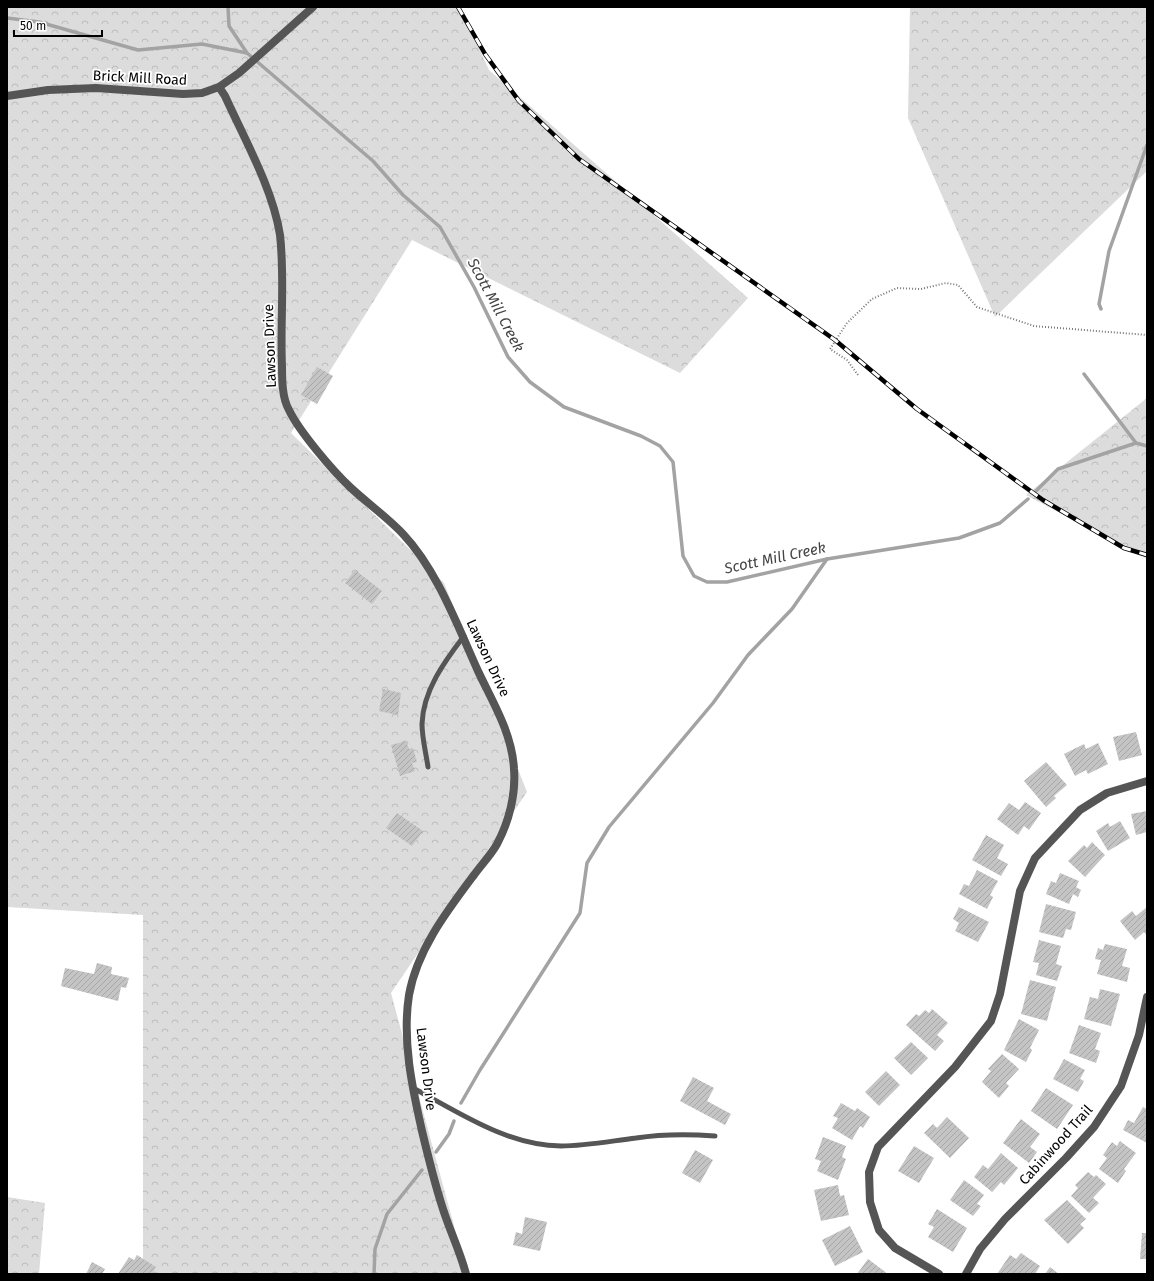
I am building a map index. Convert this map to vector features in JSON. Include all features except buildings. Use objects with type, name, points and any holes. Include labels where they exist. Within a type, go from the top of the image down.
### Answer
[{"type":"street","name":"Brick Mill Road","points":[[7,96],[48,90],[96,88],[183,94],[202,92],[219,87],[248,65],[313,7]]},
{"type":"street","name":"Lawson Drive","points":[[219,87],[225,96],[274,208],[282,260],[281,353],[282,381],[287,409],[307,437],[347,485],[410,542],[443,595],[464,636],[479,674],[496,705],[508,735],[514,764],[515,786],[508,816],[497,844],[456,900],[425,948],[410,993],[407,1019],[408,1053],[413,1088],[431,1170],[443,1210],[466,1274]]},
{"type":"street","points":[[939,1274],[894,1248],[879,1230],[870,1202],[869,1172],[878,1147],[955,1067],[991,1021],[1000,994],[1020,891],[1035,858],[1080,810],[1107,792],[1147,781]]},
{"type":"street","name":"Cabinwood Trail","points":[[966,1274],[980,1249],[1005,1219],[1066,1158],[1094,1127],[1120,1086],[1139,1035],[1147,997]]},
{"type":"lane","points":[[428,767],[422,724],[428,694],[441,666],[464,636]]},
{"type":"lane","points":[[413,1088],[486,1128],[527,1142],[561,1146],[638,1137],[692,1134],[715,1136]]},
{"type":"path","points":[[858,375],[847,360],[830,348],[847,323],[872,300],[897,288],[921,289],[946,283],[958,285],[977,307],[1034,326],[1147,335]]},
{"type":"green space","points":[[7,7],[460,7],[489,70],[748,298],[680,373],[412,240],[291,433],[444,583],[527,792],[391,993],[467,1274],[143,1274],[143,915],[7,907]]},
{"type":"green space","points":[[910,7],[1147,7],[1147,171],[995,317],[908,118]]},
{"type":"green space","points":[[1147,398],[1147,559],[1026,495]]},
{"type":"green space","points":[[7,1197],[45,1203],[39,1274],[7,1274]]},
{"type":"waterway","points":[[228,7],[229,26],[247,53]]},
{"type":"waterway","name":"Scott Mill Creek","points":[[7,18],[39,22],[138,50],[202,44],[247,53],[373,161],[403,195],[440,227],[474,287],[508,357],[530,382],[564,407],[641,436],[660,446],[673,462],[683,556],[694,576],[707,582],[727,582],[827,559],[959,538],[1000,523],[1028,499]]},
{"type":"waterway","points":[[1101,309],[1099,304],[1109,251],[1147,145]]},
{"type":"waterway","points":[[1084,374],[1136,443]]},
{"type":"waterway","name":"Scott Mill Creek","points":[[1036,491],[1058,469],[1136,443],[1147,446]]},
{"type":"waterway","points":[[461,1103],[480,1070],[580,913],[587,863],[609,827],[713,703],[748,655],[792,609],[827,559]]},
{"type":"waterway","points":[[436,1152],[449,1134],[454,1121]]},
{"type":"waterway","points":[[374,1274],[375,1249],[387,1214],[422,1170]]},
{"type":"railway","points":[[458,7],[485,54],[519,101],[579,159],[835,340],[917,409],[1043,500],[1124,548],[1147,555]]}]
